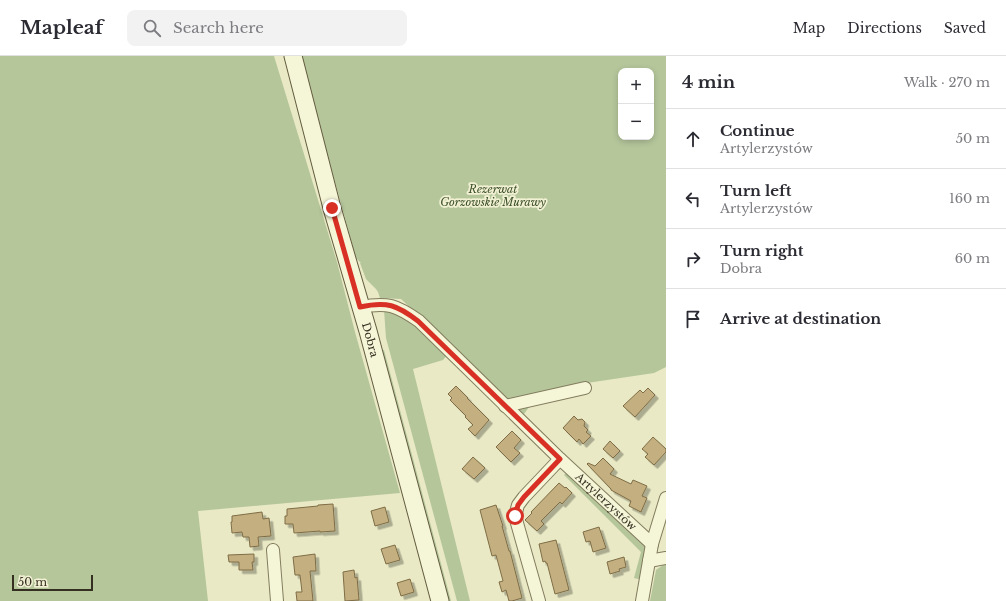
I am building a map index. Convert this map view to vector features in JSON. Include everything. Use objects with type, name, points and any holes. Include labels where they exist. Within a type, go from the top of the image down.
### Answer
[{"type":"street","name":"Dobra","points":[[293,56],[332,208],[372,347],[440,601]]},
{"type":"street","name":"Artylerzystów","points":[[360,307],[388,305],[405,311],[418,321],[436,336],[560,459],[652,544]]},
{"type":"street","points":[[505,406],[585,388]]},
{"type":"street","points":[[539,601],[515,516],[518,505],[524,497],[560,459]]},
{"type":"street","points":[[642,601],[652,544],[666,498]]},
{"type":"street","points":[[273,550],[277,601]]},
{"type":"street","points":[[649,561],[666,558]]},
{"type":"green space","points":[[0,56],[274,56],[337,262],[400,493],[198,511],[208,601],[0,601]]},
{"type":"green space","name":"Rezerwat Gorzowskie Murawy","points":[[300,56],[666,56],[666,367],[654,373],[587,383],[532,403],[524,414],[401,299],[380,298],[376,289],[366,279],[361,263],[356,258]]},
{"type":"green space","points":[[384,310],[389,310],[407,318],[447,355],[443,360],[413,369],[470,601],[457,601],[386,338]]},
{"type":"green space","points":[[384,350],[451,601],[447,601],[378,351]]},
{"type":"green space","points":[[568,471],[645,545],[646,548],[642,580],[634,578],[641,552],[564,475]]},
{"type":"green space","points":[[666,563],[666,601],[650,601],[656,570]]},
{"type":"building","points":[[456,386],[489,420],[475,436],[468,429],[473,425],[450,400],[452,398],[448,394]]},
{"type":"building","points":[[648,388],[655,395],[635,417],[623,406],[640,390],[643,393]]},
{"type":"building","points":[[574,416],[578,420],[582,419],[585,422],[584,426],[588,430],[586,432],[591,436],[583,444],[579,439],[577,442],[563,428]]},
{"type":"building","points":[[512,431],[521,440],[514,448],[520,453],[511,462],[496,447]]},
{"type":"building","points":[[653,437],[666,449],[666,452],[654,465],[645,457],[648,454],[642,449]]},
{"type":"building","points":[[610,441],[620,451],[613,458],[603,449]]},
{"type":"building","points":[[473,457],[485,468],[474,479],[462,469]]},
{"type":"building","points":[[603,458],[614,469],[610,474],[631,484],[633,480],[647,486],[642,496],[647,498],[641,512],[629,506],[631,501],[611,490],[587,464],[588,463],[595,466]]},
{"type":"building","points":[[559,483],[572,493],[562,504],[560,502],[541,521],[544,524],[537,531],[525,520]]},
{"type":"building","points":[[333,504],[335,531],[294,533],[293,524],[285,524],[287,509]]},
{"type":"building","points":[[496,505],[522,598],[512,601],[509,601],[506,590],[502,592],[499,582],[503,581],[496,555],[492,556],[480,510]]},
{"type":"building","points":[[385,507],[389,522],[375,526],[371,511]]},
{"type":"building","points":[[262,512],[263,519],[269,518],[271,536],[258,537],[259,546],[250,547],[249,537],[243,537],[242,532],[232,533],[232,516]]},
{"type":"building","points":[[599,527],[606,548],[593,552],[590,541],[586,542],[583,532]]},
{"type":"building","points":[[556,540],[569,590],[555,594],[547,563],[545,561],[543,562],[539,544]]},
{"type":"building","points":[[395,545],[400,560],[386,564],[381,549]]},
{"type":"building","points":[[254,554],[254,562],[252,562],[253,570],[239,570],[239,562],[229,562],[228,555]]},
{"type":"building","points":[[315,554],[316,571],[310,571],[313,601],[297,601],[296,592],[302,592],[300,575],[295,575],[293,557]]},
{"type":"building","points":[[624,557],[626,567],[619,569],[620,571],[610,574],[607,562]]},
{"type":"building","points":[[354,570],[355,578],[357,577],[359,600],[345,601],[343,572]]},
{"type":"building","points":[[410,579],[414,592],[401,596],[397,583]]},
{"type":"route","points":[[332,208],[360,307],[383,304],[405,311],[436,336],[560,459],[524,497],[518,505],[515,516]]}]
